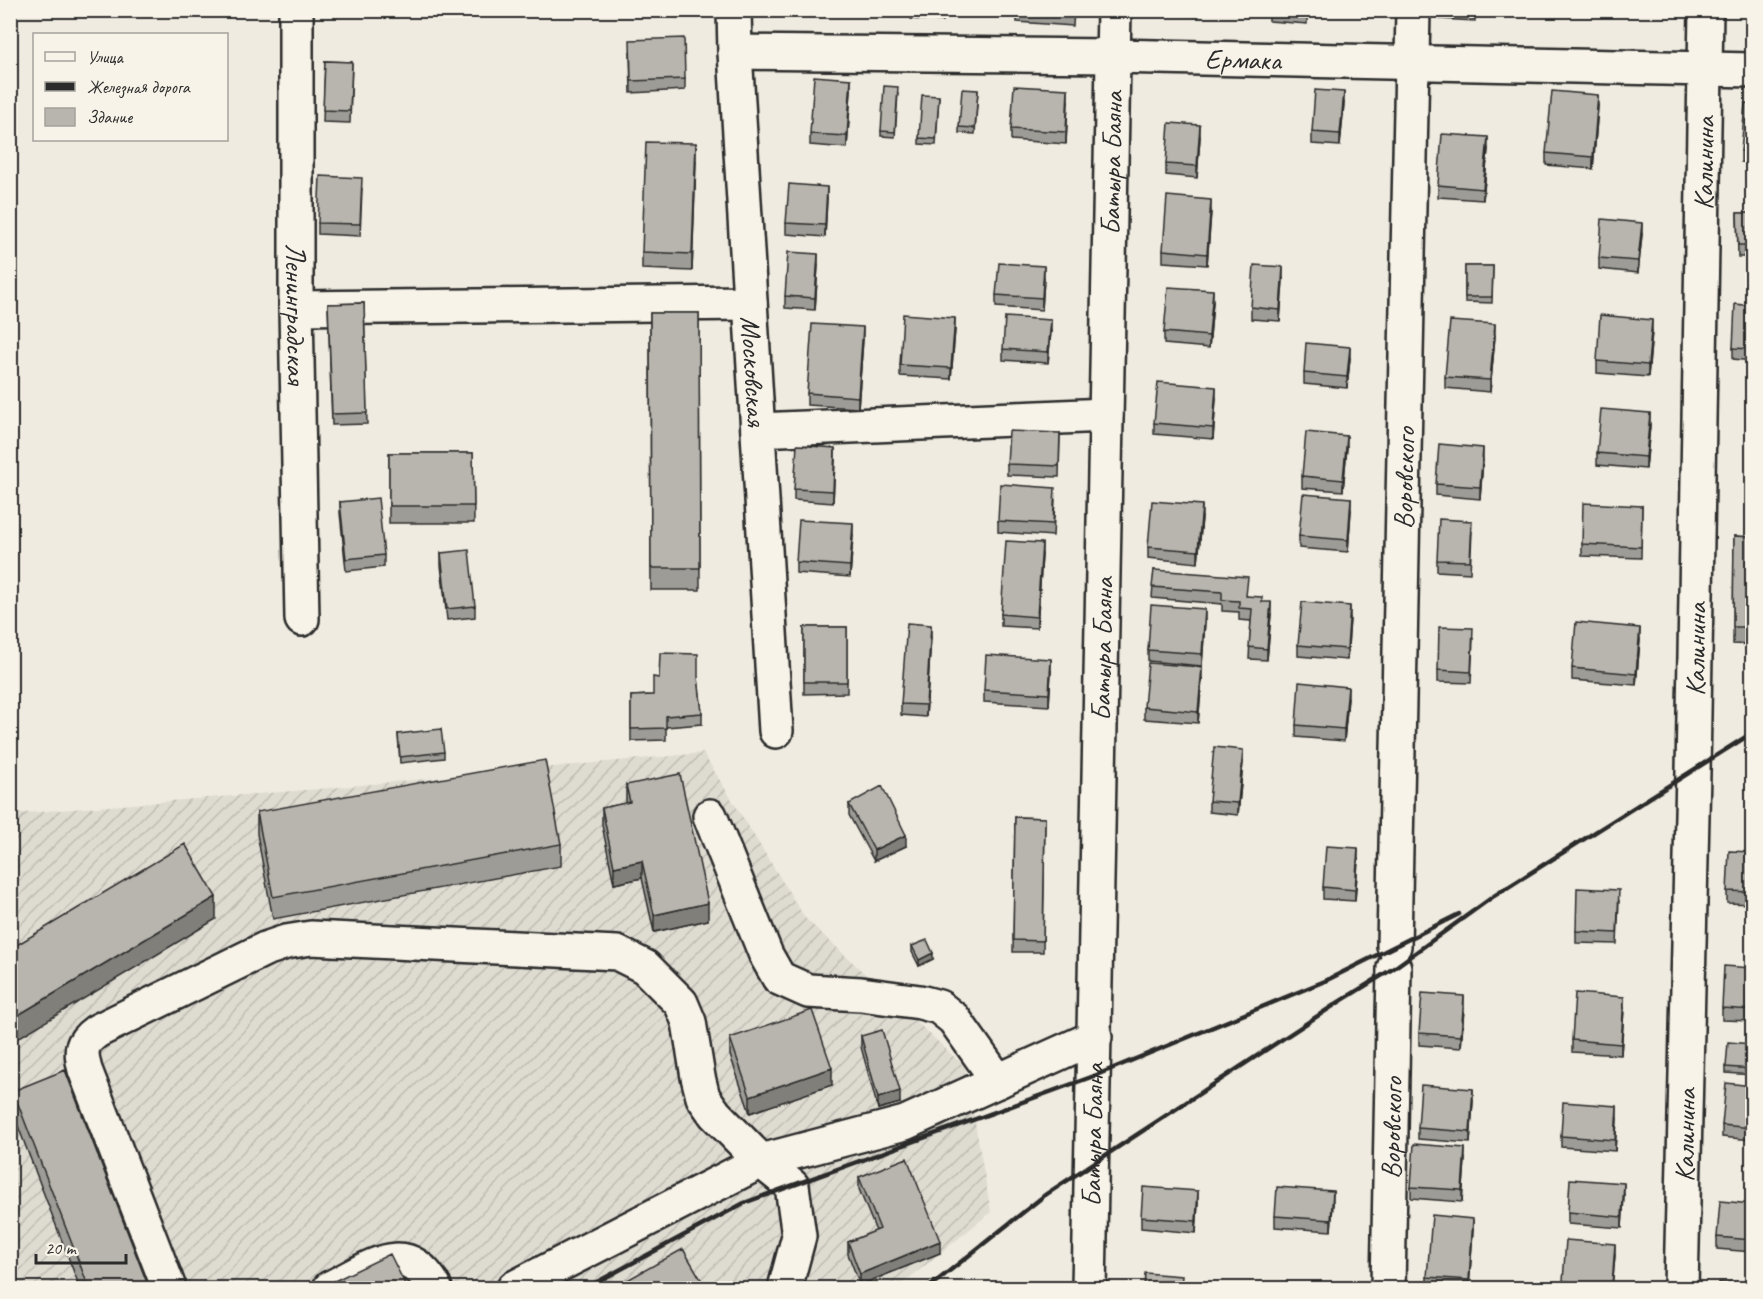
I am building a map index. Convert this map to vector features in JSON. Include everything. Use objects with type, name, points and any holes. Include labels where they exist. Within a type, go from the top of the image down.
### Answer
[{"type":"street","name":"Ленинградская","points":[[296,10],[296,308],[302,619]]},
{"type":"street","name":"Московская","points":[[734,10],[776,731]]},
{"type":"street","name":"Батыра Баяна","points":[[1089,1288],[1114,10]]},
{"type":"street","name":"Воровского","points":[[1388,1288],[1413,10]]},
{"type":"street","name":"Калинина","points":[[1681,1288],[1694,772],[1706,10]]},
{"type":"street","name":"Ермака","points":[[735,52],[1752,70]]},
{"type":"street","points":[[296,308],[750,303]]},
{"type":"street","points":[[758,430],[1106,415]]},
{"type":"street","points":[[710,816],[766,955],[779,978],[807,990],[861,994],[920,1002],[939,1007],[954,1019],[998,1081]]},
{"type":"street","points":[[169,1288],[85,1070],[82,1047],[88,1038],[98,1031],[266,950],[286,942],[311,938],[617,953],[645,967],[681,1003],[689,1022],[703,1097],[715,1114],[761,1161],[792,1186],[799,1236],[785,1288]]},
{"type":"street","points":[[514,1288],[761,1161],[905,1123],[1095,1037]]},
{"type":"street","points":[[330,1288],[382,1263],[397,1259],[412,1262],[424,1271],[435,1288]]},
{"type":"shaded area","points":[[703,753],[805,918],[965,1067],[991,1212],[897,1288],[11,1288],[11,814],[318,789]]},
{"type":"building","points":[[1282,10],[1307,10],[1307,12]]},
{"type":"building","points":[[684,38],[685,79],[631,81],[630,40]]},
{"type":"building","points":[[325,61],[352,62],[350,111],[323,110]]},
{"type":"building","points":[[814,76],[851,79],[847,136],[810,134]]},
{"type":"building","points":[[884,86],[898,87],[895,132],[881,131]]},
{"type":"building","points":[[1014,86],[1068,89],[1066,132],[1011,129]]},
{"type":"building","points":[[962,89],[978,90],[975,128],[959,127]]},
{"type":"building","points":[[1315,90],[1344,92],[1340,134],[1312,132]]},
{"type":"building","points":[[1552,91],[1598,95],[1593,157],[1546,153]]},
{"type":"building","points":[[922,95],[939,96],[936,139],[919,138]]},
{"type":"building","points":[[1745,103],[1752,104],[1752,152],[1741,151]]},
{"type":"building","points":[[1169,123],[1200,125],[1197,166],[1166,164]]},
{"type":"building","points":[[1442,134],[1488,137],[1483,189],[1438,185]]},
{"type":"building","points":[[646,142],[696,143],[692,254],[642,252]]},
{"type":"building","points":[[320,176],[362,178],[360,224],[318,223]]},
{"type":"building","points":[[789,184],[827,187],[825,225],[786,223]]},
{"type":"building","points":[[1167,196],[1211,200],[1207,254],[1163,250]]},
{"type":"building","points":[[1737,213],[1752,213],[1752,245],[1738,245]]},
{"type":"building","points":[[1602,219],[1642,223],[1638,261],[1599,258]]},
{"type":"building","points":[[788,252],[818,254],[815,298],[785,296]]},
{"type":"building","points":[[999,263],[1044,266],[1042,298],[996,295]]},
{"type":"building","points":[[1254,265],[1283,267],[1280,310],[1251,307]]},
{"type":"building","points":[[1465,266],[1493,266],[1492,297],[1465,297]]},
{"type":"building","points":[[1168,287],[1213,290],[1209,336],[1164,332]]},
{"type":"building","points":[[364,303],[367,413],[332,414],[328,304]]},
{"type":"building","points":[[1735,304],[1752,306],[1752,349],[1733,348]]},
{"type":"building","points":[[650,313],[699,313],[700,568],[651,568]]},
{"type":"building","points":[[903,314],[955,318],[951,368],[900,365]]},
{"type":"building","points":[[1600,315],[1652,320],[1648,365],[1597,361]]},
{"type":"building","points":[[1005,317],[1051,320],[1048,352],[1003,349]]},
{"type":"building","points":[[1450,321],[1495,324],[1490,380],[1445,377]]},
{"type":"building","points":[[812,324],[863,327],[858,397],[807,393]]},
{"type":"building","points":[[1306,343],[1350,347],[1347,377],[1304,373]]},
{"type":"building","points":[[1158,382],[1216,387],[1213,428],[1154,423]]},
{"type":"building","points":[[1601,409],[1650,413],[1646,457],[1597,453]]},
{"type":"building","points":[[1009,431],[1060,433],[1059,466],[1007,464]]},
{"type":"building","points":[[1306,432],[1347,436],[1343,480],[1302,476]]},
{"type":"building","points":[[1439,444],[1483,448],[1480,487],[1436,484]]},
{"type":"building","points":[[797,445],[835,448],[833,491],[794,489]]},
{"type":"building","points":[[389,453],[473,453],[474,506],[389,506]]},
{"type":"building","points":[[1000,484],[1055,488],[1053,524],[998,521]]},
{"type":"building","points":[[1303,494],[1351,498],[1348,540],[1299,536]]},
{"type":"building","points":[[378,498],[384,555],[346,559],[340,502]]},
{"type":"building","points":[[1152,501],[1202,505],[1198,551],[1148,547]]},
{"type":"building","points":[[1583,503],[1642,506],[1641,547],[1582,544]]},
{"type":"building","points":[[1439,519],[1472,521],[1470,561],[1437,560]]},
{"type":"building","points":[[799,520],[853,523],[850,566],[796,562]]},
{"type":"building","points":[[1734,536],[1752,537],[1752,627],[1733,627]]},
{"type":"building","points":[[1006,541],[1042,543],[1037,617],[1001,614]]},
{"type":"building","points":[[469,550],[475,606],[447,609],[441,553]]},
{"type":"building","points":[[1154,570],[1248,577],[1246,596],[1262,597],[1262,602],[1271,602],[1267,649],[1249,647],[1252,609],[1239,608],[1239,601],[1222,600],[1222,592],[1152,587]]},
{"type":"building","points":[[1302,602],[1350,606],[1347,649],[1298,645]]},
{"type":"building","points":[[1151,605],[1205,609],[1202,654],[1148,650]]},
{"type":"building","points":[[1576,622],[1640,628],[1636,674],[1572,668]]},
{"type":"building","points":[[907,623],[931,625],[926,705],[901,704]]},
{"type":"building","points":[[804,627],[847,627],[847,682],[804,682]]},
{"type":"building","points":[[1439,627],[1473,628],[1471,672],[1438,670]]},
{"type":"building","points":[[660,653],[698,654],[702,713],[666,716],[666,728],[631,729],[631,696],[653,695],[653,677],[659,678]]},
{"type":"building","points":[[986,655],[1051,659],[1049,694],[984,690]]},
{"type":"building","points":[[1148,663],[1202,667],[1198,712],[1144,707]]},
{"type":"building","points":[[1299,682],[1348,687],[1344,729],[1296,725]]},
{"type":"building","points":[[441,729],[444,752],[400,757],[398,734]]},
{"type":"building","points":[[1214,747],[1243,750],[1238,803],[1209,801]]},
{"type":"building","points":[[545,760],[561,844],[273,897],[257,812]]},
{"type":"building","points":[[680,774],[708,903],[654,915],[642,861],[614,867],[602,808],[630,802],[626,785]]},
{"type":"building","points":[[882,786],[906,835],[874,850],[849,804]]},
{"type":"building","points":[[1015,817],[1045,818],[1043,941],[1013,940]]},
{"type":"building","points":[[185,844],[216,897],[10,1020],[10,949]]},
{"type":"building","points":[[1326,846],[1358,848],[1355,890],[1323,887]]},
{"type":"building","points":[[1729,851],[1752,852],[1752,892],[1727,891]]},
{"type":"building","points":[[1577,888],[1619,890],[1617,933],[1576,931]]},
{"type":"building","points":[[927,940],[933,953],[919,960],[912,946]]},
{"type":"building","points":[[1724,966],[1752,968],[1752,1010],[1722,1008]]},
{"type":"building","points":[[1422,993],[1464,996],[1461,1036],[1419,1033]]},
{"type":"building","points":[[1575,993],[1624,997],[1621,1044],[1572,1040]]},
{"type":"building","points":[[812,1010],[832,1068],[750,1096],[730,1038]]},
{"type":"building","points":[[882,1030],[900,1091],[878,1098],[861,1036]]},
{"type":"building","points":[[1728,1042],[1752,1044],[1752,1069],[1726,1067]]},
{"type":"building","points":[[65,1070],[149,1288],[89,1288],[13,1091]]},
{"type":"building","points":[[1726,1083],[1752,1086],[1752,1128],[1722,1125]]},
{"type":"building","points":[[1421,1085],[1473,1089],[1470,1132],[1418,1128]]},
{"type":"building","points":[[1563,1102],[1617,1106],[1615,1140],[1561,1136]]},
{"type":"building","points":[[1414,1144],[1465,1148],[1462,1190],[1411,1187]]},
{"type":"building","points":[[907,1158],[940,1241],[860,1274],[848,1242],[880,1229],[859,1177]]},
{"type":"building","points":[[1570,1179],[1624,1183],[1622,1217],[1568,1212]]},
{"type":"building","points":[[1143,1187],[1198,1191],[1196,1221],[1141,1217]]},
{"type":"building","points":[[1277,1187],[1333,1191],[1331,1220],[1275,1216]]},
{"type":"building","points":[[1720,1201],[1752,1204],[1752,1240],[1717,1237]]},
{"type":"building","points":[[1432,1215],[1473,1219],[1469,1280],[1427,1277]]},
{"type":"building","points":[[1566,1240],[1615,1244],[1612,1285],[1563,1281]]},
{"type":"building","points":[[683,1249],[706,1288],[613,1288]]},
{"type":"building","points":[[390,1254],[407,1288],[320,1288]]},
{"type":"building","points":[[1145,1273],[1182,1276],[1181,1288],[1144,1288]]},
{"type":"building","points":[[1719,1282],[1752,1283],[1752,1288],[1719,1288]]},
{"type":"railway","points":[[928,1288],[1045,1195],[1394,968],[1494,896],[1752,733]]},
{"type":"railway","points":[[586,1288],[744,1203],[1094,1076],[1325,981],[1459,914]]}]
